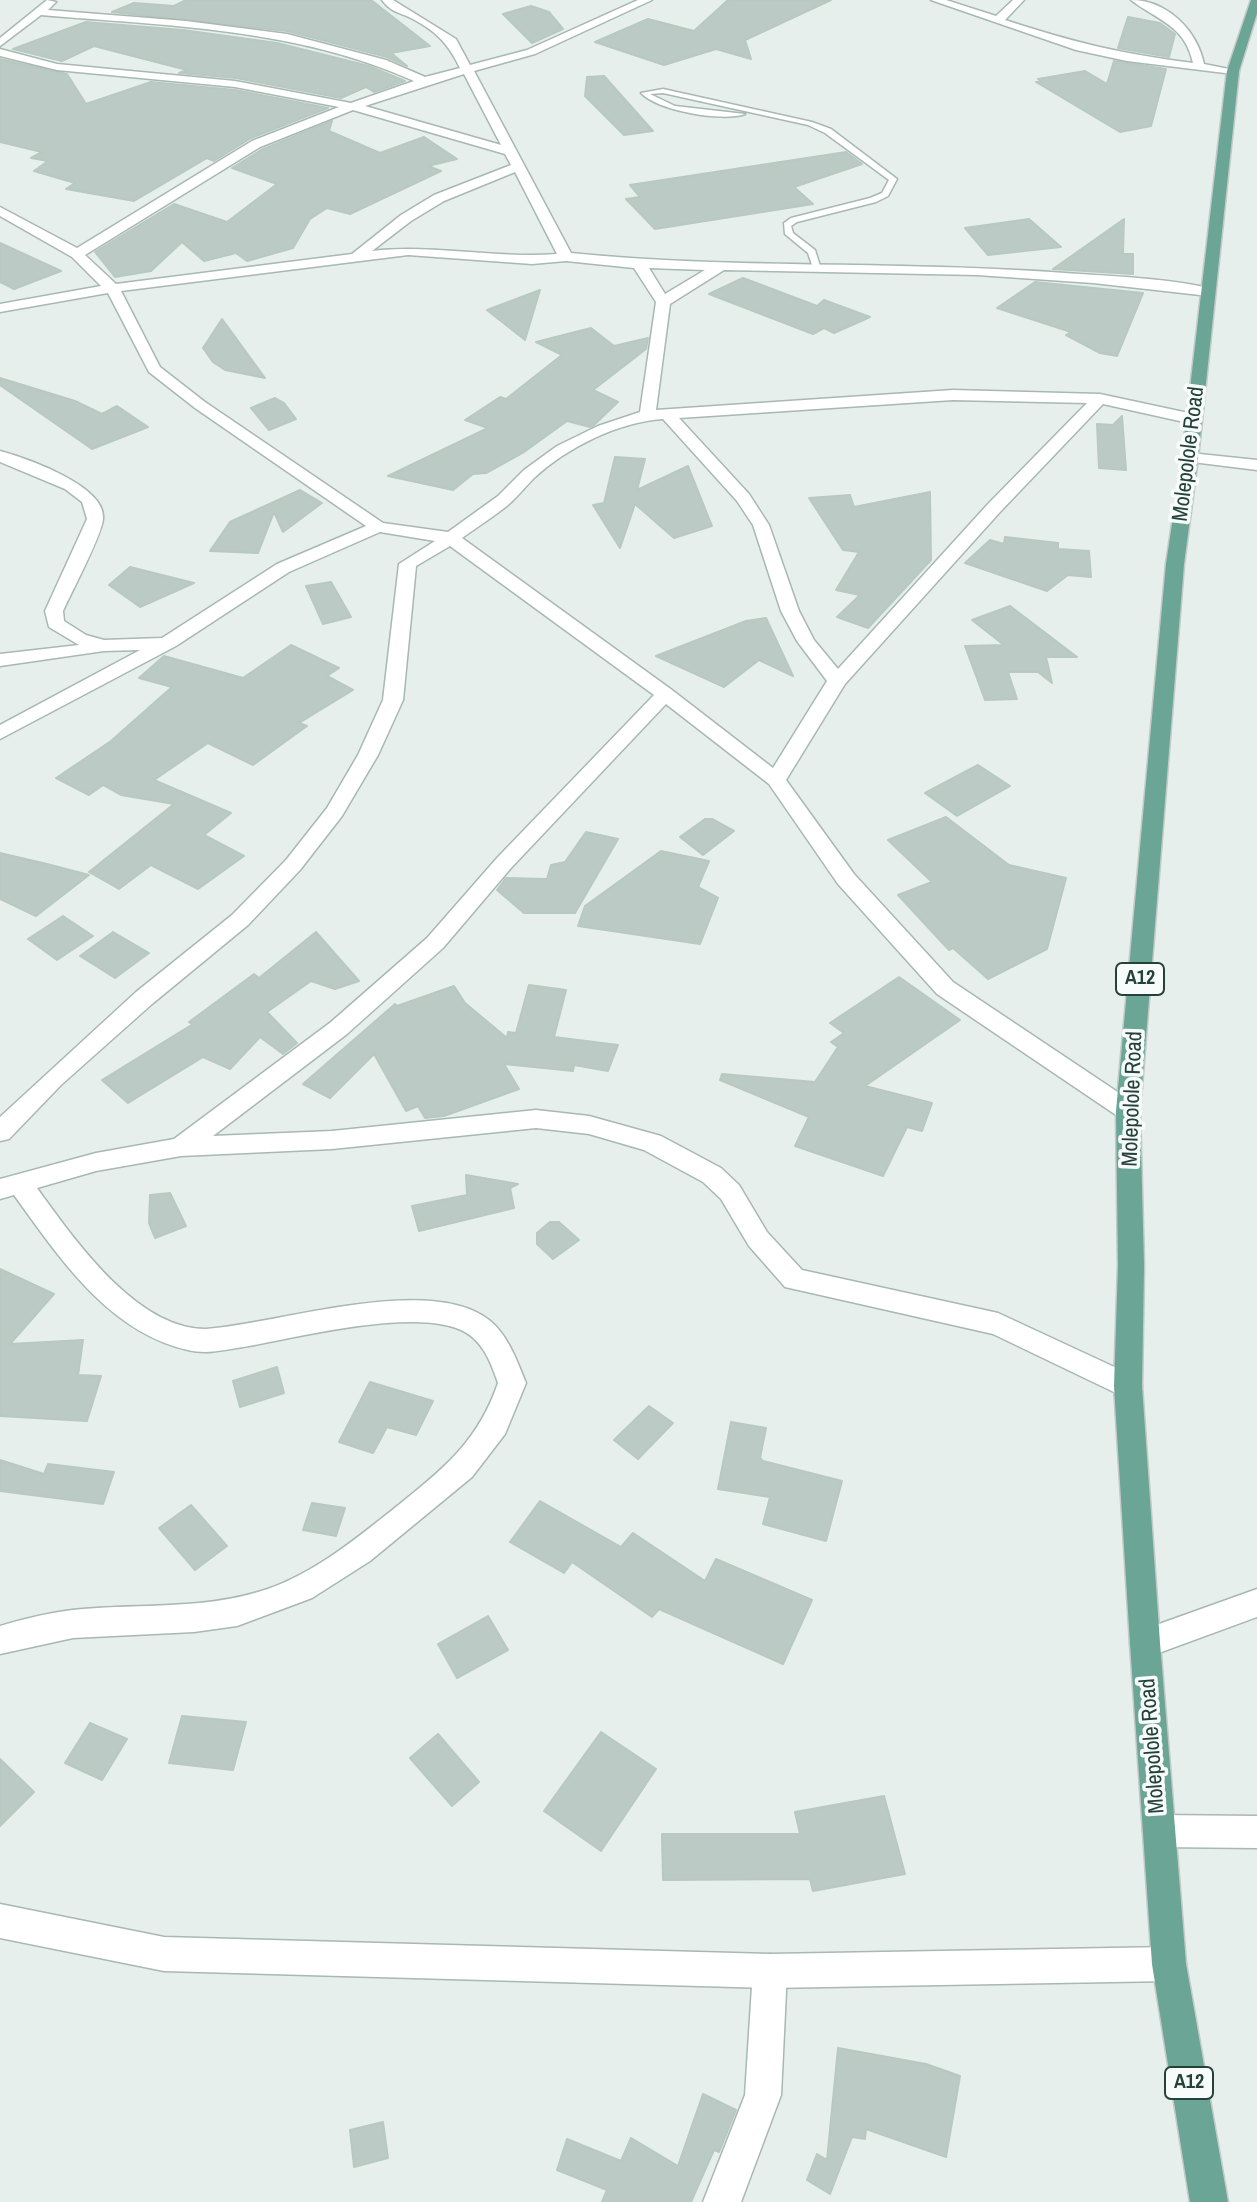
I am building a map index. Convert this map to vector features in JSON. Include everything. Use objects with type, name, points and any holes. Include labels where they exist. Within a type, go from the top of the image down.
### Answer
[{"type":"main road","name":"Molepolole Road","points":[[1209,2202],[1169,1964],[1145,1643],[1128,1386],[1131,1266],[1128,1111],[1175,564],[1190,458],[1233,71],[1256,0]]},
{"type":"street","points":[[0,43],[53,0]]},
{"type":"street","points":[[387,0],[394,8],[415,16],[452,41],[566,257]]},
{"type":"street","points":[[77,254],[256,144],[349,106],[544,47],[647,0]]},
{"type":"street","points":[[936,0],[1076,47],[1127,58],[1233,71]]},
{"type":"street","points":[[997,21],[1019,0]]},
{"type":"street","points":[[1136,0],[1173,19],[1188,32],[1197,48],[1199,65]]},
{"type":"street","points":[[40,12],[275,36],[334,49],[424,81]]},
{"type":"street","points":[[0,52],[35,65],[238,85],[349,106],[508,151]]},
{"type":"street","points":[[357,257],[406,218],[439,198],[517,167]]},
{"type":"street","points":[[0,211],[77,254],[113,289],[154,369],[200,405],[378,527],[451,538],[665,694],[776,780],[846,879],[945,988],[1128,1111]]},
{"type":"street","points":[[0,308],[113,289],[408,251],[532,260],[566,257],[639,264],[977,271],[1093,279],[1209,292]]},
{"type":"street","points":[[639,264],[663,302],[647,415]]},
{"type":"street","points":[[663,302],[723,264]]},
{"type":"street","points":[[0,1132],[144,998],[240,920],[293,865],[335,811],[368,755],[393,700],[408,564],[504,500],[530,473],[563,449],[604,429],[647,415],[953,395],[1100,399],[1193,419]]},
{"type":"street","points":[[776,780],[837,681],[994,508],[1100,399]]},
{"type":"street","points":[[668,415],[743,498],[761,525],[790,611],[806,641],[837,681]]},
{"type":"street","points":[[0,456],[71,486],[90,500],[95,519],[54,611],[55,623],[69,635],[103,648]]},
{"type":"street","points":[[1190,458],[1257,465]]},
{"type":"street","points":[[0,733],[169,642],[283,568],[378,527]]},
{"type":"street","points":[[0,660],[169,642]]},
{"type":"street","points":[[181,1147],[339,1028],[435,943],[504,863],[665,694]]},
{"type":"street","points":[[0,1640],[80,1623],[204,1617],[261,1605],[310,1582],[354,1558],[470,1463],[501,1420],[512,1383],[498,1348],[474,1324],[436,1313],[392,1312],[224,1339],[187,1340],[144,1321],[87,1274],[10,1186],[96,1162],[181,1147],[332,1140],[536,1119],[589,1125],[652,1143],[712,1175],[730,1192],[758,1239],[794,1279],[998,1324],[1128,1386]]},
{"type":"street","points":[[1145,1643],[1257,1603]]},
{"type":"street","points":[[1159,1831],[1257,1832]]},
{"type":"street","points":[[1,1922],[164,1954],[770,1971],[1169,1964]]},
{"type":"street","points":[[722,2202],[763,2095],[770,1971]]},
{"type":"lane","points":[[785,116],[691,110],[644,95],[651,91],[663,91],[785,116],[828,131],[893,179],[885,194],[873,200],[794,220],[787,225],[789,234],[812,252],[816,266]]},
{"type":"building","points":[[186,0],[371,0],[430,46],[391,53],[407,66],[387,57],[287,31],[112,12],[134,3],[174,6]]},
{"type":"building","points":[[728,0],[831,0],[745,40],[751,59],[716,49],[664,65],[595,42],[648,19],[694,31]]},
{"type":"building","points":[[531,6],[549,12],[563,29],[532,43],[503,14]]},
{"type":"building","points":[[1128,17],[1160,23],[1175,34],[1169,57],[1118,48]]},
{"type":"building","points":[[86,22],[183,30],[277,43],[369,66],[405,81],[374,92],[366,87],[341,98],[236,78],[179,73],[187,70],[94,46],[62,61],[13,49]]},
{"type":"building","points":[[0,59],[67,74],[86,104],[151,82],[235,90],[328,108],[251,138],[214,161],[207,158],[134,201],[66,189],[75,183],[34,171],[48,161],[31,158],[42,152],[0,142]]},
{"type":"building","points":[[1114,61],[1166,69],[1151,126],[1120,132],[1036,82],[1042,82],[1038,79],[1085,71],[1107,84]]},
{"type":"building","points":[[604,76],[653,131],[624,135],[585,96],[587,77]]},
{"type":"building","points":[[332,121],[329,131],[380,153],[424,137],[457,159],[428,166],[441,171],[350,214],[327,208],[310,219],[293,248],[247,261],[236,253],[204,261],[182,242],[151,271],[115,277],[95,252],[174,204],[227,222],[277,184],[232,168],[261,150]]},
{"type":"building","points":[[846,152],[862,164],[794,187],[813,204],[655,229],[626,199],[640,197],[630,185]]},
{"type":"building","points":[[1029,219],[1061,247],[988,255],[965,228]]},
{"type":"building","points":[[1124,219],[1123,254],[1133,254],[1133,274],[1053,269]]},
{"type":"building","points":[[0,243],[61,271],[14,289],[0,282]]},
{"type":"building","points":[[743,278],[817,306],[824,300],[870,317],[834,333],[824,328],[813,334],[709,294]]},
{"type":"building","points":[[1035,282],[1143,293],[1117,356],[1100,353],[1066,335],[1071,332],[997,308]]},
{"type":"building","points":[[540,290],[525,340],[487,310]]},
{"type":"building","points":[[222,319],[265,378],[225,370],[213,362],[203,348]]},
{"type":"building","points":[[591,328],[614,346],[648,338],[646,349],[593,390],[618,402],[594,425],[590,427],[567,421],[524,452],[486,473],[473,474],[453,490],[388,476],[488,428],[465,420],[500,397],[506,399],[562,355],[536,342]]},
{"type":"building","points":[[0,378],[75,401],[102,414],[117,406],[148,427],[92,449],[0,385]]},
{"type":"building","points":[[275,398],[284,403],[296,419],[269,430],[251,408]]},
{"type":"building","points":[[1122,416],[1126,470],[1099,468],[1097,424],[1113,425]]},
{"type":"building","points":[[615,457],[645,459],[637,490],[688,466],[712,526],[674,538],[635,504],[620,548],[593,505],[604,503]]},
{"type":"building","points":[[300,490],[322,503],[283,532],[274,512],[258,553],[210,551],[230,522]]},
{"type":"building","points":[[930,492],[931,560],[868,628],[837,617],[860,595],[836,590],[859,552],[843,550],[809,498],[850,495],[854,507]]},
{"type":"building","points":[[1005,537],[1058,543],[1058,549],[1089,551],[1091,577],[1068,575],[1047,591],[965,563],[990,540],[1004,544]]},
{"type":"building","points":[[130,567],[194,583],[140,607],[109,585]]},
{"type":"building","points":[[331,582],[351,617],[323,624],[306,586]]},
{"type":"building","points":[[1010,606],[1077,657],[1046,657],[1052,683],[1038,672],[1008,672],[1017,699],[985,700],[965,646],[1004,645],[972,620]]},
{"type":"building","points":[[766,618],[793,676],[759,660],[724,687],[656,656],[746,621]]},
{"type":"building","points":[[291,645],[339,668],[327,676],[353,690],[299,723],[307,726],[253,765],[208,743],[154,780],[231,813],[204,835],[244,856],[198,889],[151,865],[119,889],[89,872],[174,804],[121,795],[103,785],[89,795],[56,778],[111,741],[172,687],[139,678],[164,656],[243,678]]},
{"type":"building","points":[[978,765],[1010,786],[957,816],[925,793]]},
{"type":"building","points":[[946,817],[1009,865],[1066,878],[1047,949],[988,979],[953,948],[949,950],[898,895],[932,882],[888,840]]},
{"type":"building","points":[[705,819],[712,819],[734,831],[703,855],[680,837]]},
{"type":"building","points":[[586,832],[618,839],[575,913],[524,913],[497,890],[506,878],[547,879],[551,865],[565,862]]},
{"type":"building","points":[[661,851],[709,861],[698,887],[718,898],[700,944],[578,926],[585,906]]},
{"type":"building","points":[[0,853],[89,875],[36,916],[0,899]]},
{"type":"building","points":[[63,916],[93,936],[57,960],[28,939]]},
{"type":"building","points":[[113,932],[149,953],[115,978],[80,956]]},
{"type":"building","points":[[316,932],[359,981],[335,989],[311,981],[267,1012],[297,1043],[283,1054],[260,1037],[230,1069],[203,1057],[128,1103],[102,1080],[193,1024],[189,1022],[254,974],[259,978]]},
{"type":"building","points":[[899,977],[960,1020],[865,1086],[932,1103],[922,1131],[907,1127],[883,1176],[795,1146],[809,1117],[720,1080],[722,1074],[815,1082],[838,1047],[831,1042],[844,1033],[830,1023]]},
{"type":"building","points":[[529,985],[566,990],[554,1037],[618,1045],[608,1071],[574,1065],[573,1071],[504,1064],[519,1089],[444,1116],[425,1118],[418,1106],[406,1111],[374,1054],[330,1098],[303,1084],[395,1004],[397,1006],[454,986],[465,1003],[507,1038],[508,1032],[516,1033]]},
{"type":"building","points":[[466,1175],[518,1184],[510,1188],[514,1208],[419,1231],[412,1206],[467,1195]]},
{"type":"building","points":[[170,1193],[186,1226],[155,1238],[149,1223],[150,1195]]},
{"type":"building","points":[[550,1222],[559,1222],[579,1240],[553,1259],[537,1244],[537,1233]]},
{"type":"building","points":[[0,1269],[54,1294],[10,1344],[83,1340],[78,1375],[101,1376],[87,1421],[0,1416]]},
{"type":"building","points":[[277,1367],[284,1393],[240,1407],[233,1381]]},
{"type":"building","points":[[370,1382],[433,1401],[416,1435],[387,1427],[373,1453],[339,1442]]},
{"type":"building","points":[[649,1406],[673,1423],[638,1459],[614,1440]]},
{"type":"building","points":[[731,1422],[766,1428],[760,1458],[763,1461],[842,1481],[826,1541],[763,1524],[770,1497],[718,1489]]},
{"type":"building","points":[[0,1460],[44,1474],[48,1464],[114,1472],[103,1504],[0,1491]]},
{"type":"building","points":[[540,1501],[621,1547],[633,1533],[705,1581],[716,1559],[812,1600],[783,1664],[659,1609],[652,1617],[572,1562],[564,1573],[510,1542]]},
{"type":"building","points":[[312,1503],[345,1508],[336,1536],[303,1530]]},
{"type":"building","points":[[191,1505],[227,1546],[195,1570],[159,1528]]},
{"type":"building","points":[[488,1616],[508,1650],[457,1678],[438,1644]]},
{"type":"building","points":[[182,1716],[246,1722],[233,1770],[169,1763]]},
{"type":"building","points":[[90,1723],[127,1739],[102,1780],[65,1763]]},
{"type":"building","points":[[601,1732],[656,1769],[601,1851],[544,1811]]},
{"type":"building","points":[[438,1734],[479,1782],[452,1806],[410,1758]]},
{"type":"building","points":[[0,1759],[34,1792],[0,1826]]},
{"type":"building","points":[[884,1796],[905,1874],[813,1891],[810,1879],[663,1880],[662,1834],[800,1834],[795,1812]]},
{"type":"building","points":[[838,2048],[926,2064],[960,2076],[946,2157],[866,2129],[865,2139],[852,2137],[830,2194],[807,2180],[817,2154],[827,2160]]},
{"type":"building","points":[[703,2094],[736,2110],[719,2152],[714,2150],[691,2202],[602,2202],[607,2190],[557,2170],[567,2139],[621,2161],[631,2138],[678,2166]]},
{"type":"building","points":[[383,2122],[388,2158],[354,2167],[350,2130]]}]
